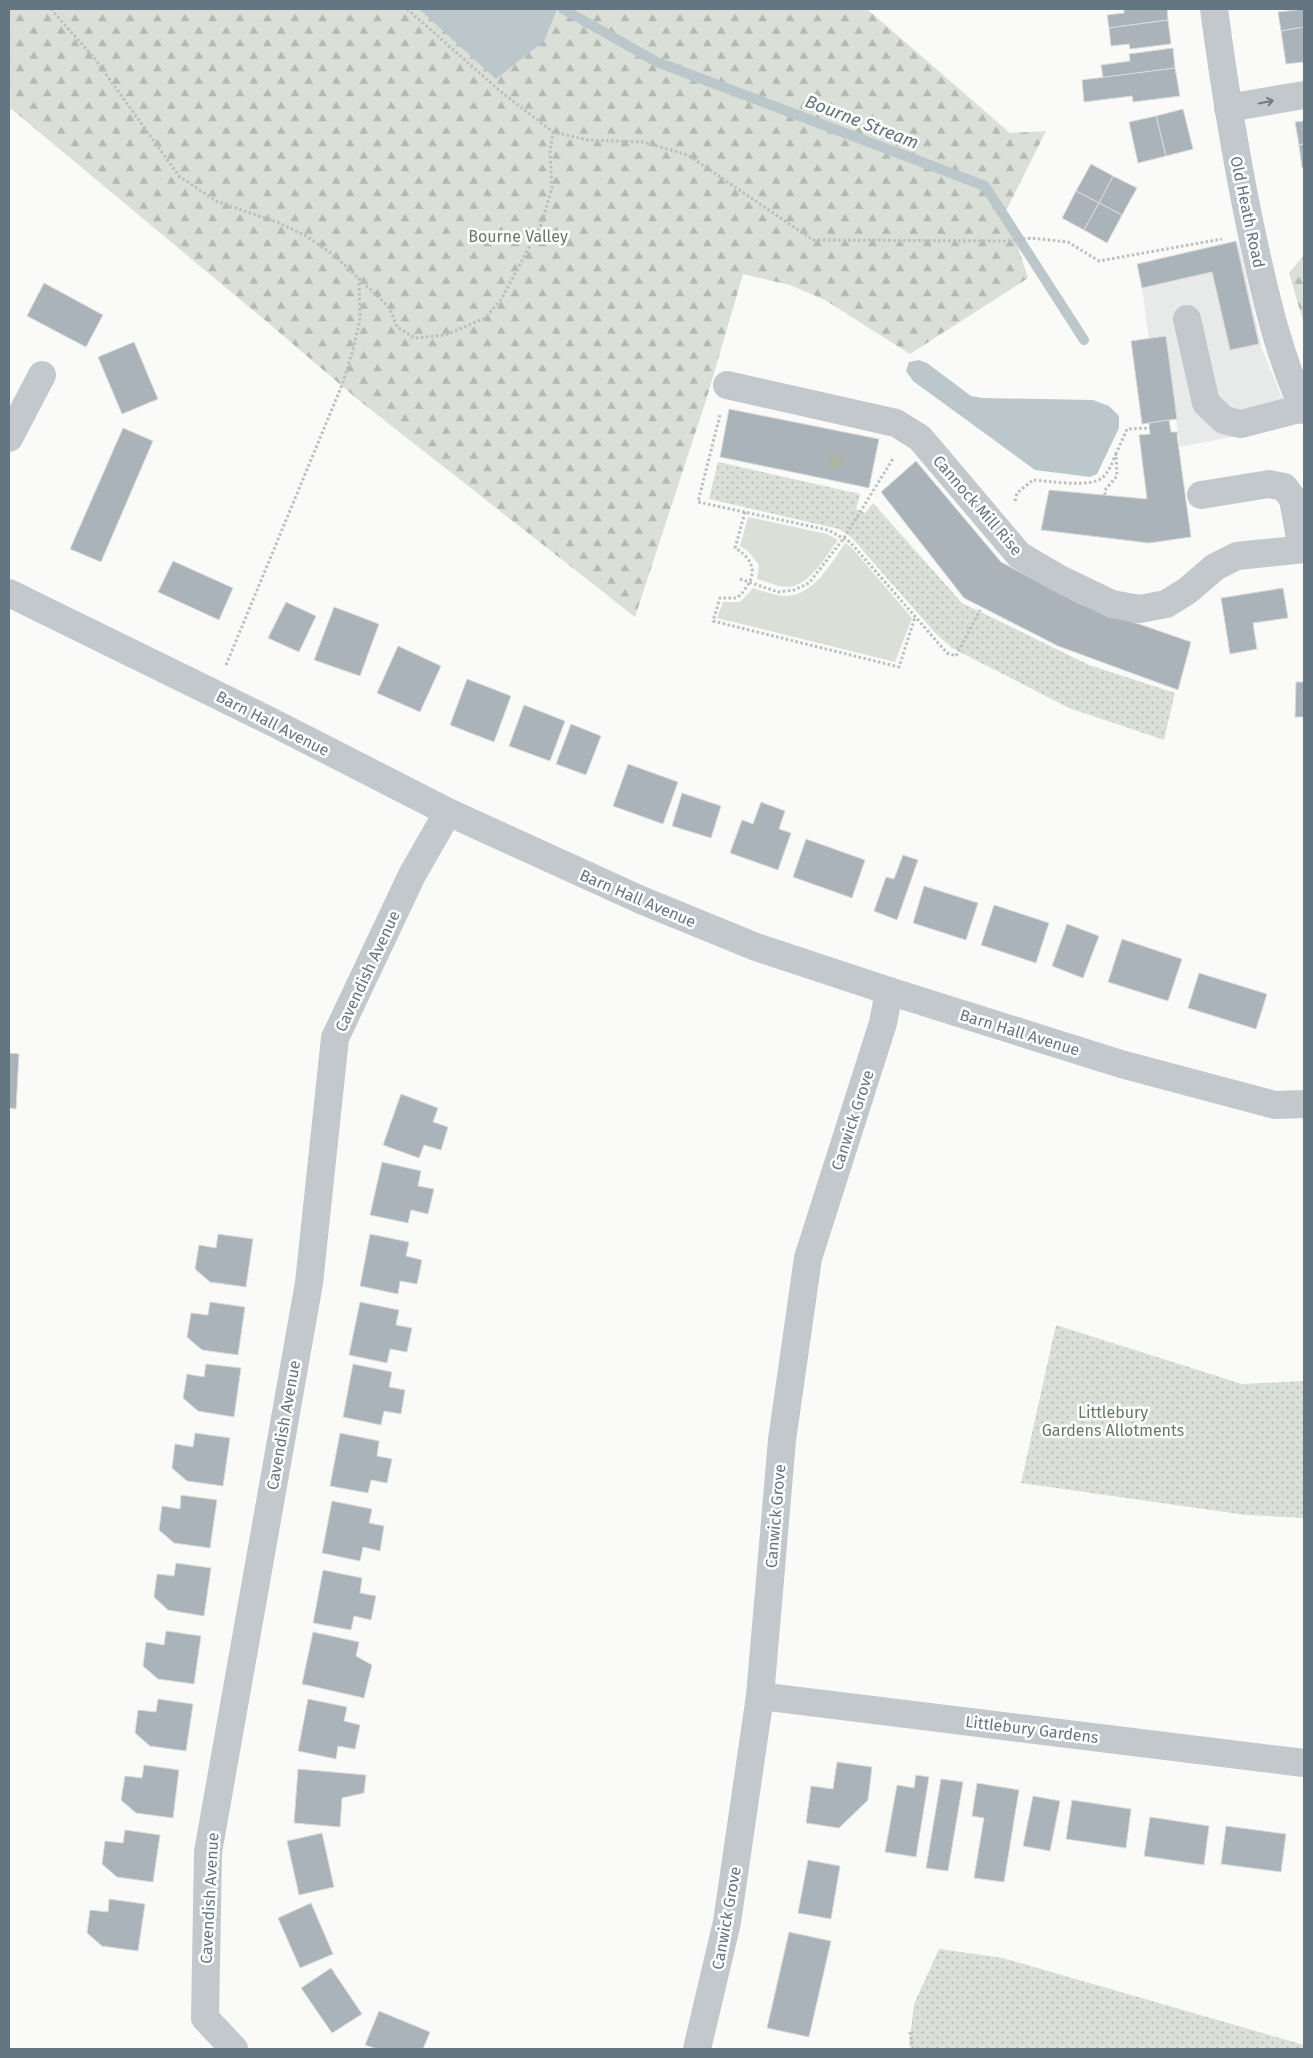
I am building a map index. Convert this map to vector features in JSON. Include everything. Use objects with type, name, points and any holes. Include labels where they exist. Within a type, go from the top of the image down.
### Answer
[{"type":"street","name":"Old Heath Road","points":[[1214,9],[1228,108],[1269,310],[1292,384],[1304,409]]},
{"type":"street","points":[[1228,108],[1304,96]]},
{"type":"street","points":[[1187,319],[1206,404],[1224,420],[1241,424],[1304,409]]},
{"type":"street","points":[[9,438],[42,375]]},
{"type":"street","name":"Cannock Mill Rise","points":[[727,385],[896,423],[920,438],[1019,555],[1058,578],[1112,604],[1140,610],[1166,604],[1187,591],[1215,567],[1237,556],[1303,549]]},
{"type":"street","points":[[1201,495],[1269,484],[1284,487],[1294,499],[1303,549]]},
{"type":"street","name":"Barn Hall Avenue","points":[[9,593],[448,812],[641,900],[747,943],[889,991],[1130,1066],[1275,1105],[1304,1104]]},
{"type":"street","name":"Cavendish Avenue","points":[[234,2049],[205,2018],[208,1852],[309,1283],[335,1038],[412,875],[448,812]]},
{"type":"street","name":"Canwick Grove","points":[[696,2049],[727,1922],[760,1696],[782,1440],[808,1258],[884,1023],[889,991]]},
{"type":"street","name":"Littlebury Gardens","points":[[760,1696],[1304,1763]]},
{"type":"path","points":[[51,9],[95,59],[179,176],[216,201],[279,223],[306,236],[335,256],[359,278],[389,308],[397,327],[414,338],[445,335],[485,318],[502,298],[542,223],[552,187],[550,153],[553,132]]},
{"type":"path","points":[[407,9],[500,92],[553,132],[588,140],[643,142],[688,155],[813,240],[1008,241],[1031,238],[1068,242],[1099,261],[1252,233]]},
{"type":"path","points":[[214,694],[342,385],[360,319],[359,278]]},
{"type":"path","points":[[727,385],[698,502],[828,530],[844,538],[858,550],[947,653],[956,656],[980,610]]},
{"type":"path","points":[[1015,500],[1017,493],[1033,480],[1096,482],[1104,477],[1127,429],[1150,428]]},
{"type":"path","points":[[740,579],[778,592],[794,590],[809,583],[844,538],[910,432]]},
{"type":"path","points":[[1105,495],[1105,490],[1117,476],[1116,454]]},
{"type":"path","points":[[745,512],[735,548],[743,553],[751,564],[753,575],[751,583],[737,598],[720,598],[713,622],[899,667],[915,617]]},
{"type":"path","points":[[910,2032],[914,2049]]},
{"type":"shaded area","points":[[419,9],[557,9],[544,41],[496,79]]},
{"type":"shaded area","points":[[1236,241],[1239,245],[1262,349],[1293,425],[1180,447],[1176,419],[1142,424],[1131,341],[1149,338],[1137,264]]},
{"type":"shaded area","points":[[919,360],[927,363],[971,396],[982,398],[1093,400],[1109,406],[1119,416],[1119,428],[1097,474],[1090,477],[1035,470],[913,381],[906,371],[909,362]]},
{"type":"green space","name":"Bourne Valley","points":[[9,9],[867,9],[1010,133],[1046,131],[1006,211],[1028,278],[910,354],[825,300],[790,285],[743,274],[707,397],[635,617],[356,398],[9,107]]},
{"type":"green space","points":[[1304,255],[1304,324],[1289,273]]},
{"type":"green space","points":[[718,462],[860,494],[856,509],[865,513],[873,503],[962,603],[1089,665],[1175,693],[1164,740],[1069,708],[952,648],[936,634],[851,537],[839,529],[709,499]]},
{"type":"green space","points":[[748,517],[827,534],[838,540],[810,576],[796,585],[788,587],[776,585],[757,579],[759,565],[747,550],[740,546]]},
{"type":"green space","points":[[845,543],[851,547],[912,618],[895,662],[717,618],[723,602],[740,602],[753,588],[783,596],[794,595],[803,591],[827,570]]},
{"type":"green space","name":"Littlebury Gardens Allotments","points":[[1056,1325],[1242,1384],[1304,1381],[1304,1518],[1246,1515],[1021,1483]]},
{"type":"green space","points":[[939,1949],[1003,1958],[1304,2045],[1304,2049],[920,2049],[909,2046],[914,2004]]},
{"type":"building","points":[[1124,9],[1167,9],[1168,20],[1109,28],[1107,15],[1124,13]]},
{"type":"building","points":[[1304,9],[1304,27],[1281,31],[1278,12]]},
{"type":"building","points":[[1168,20],[1171,44],[1130,49],[1129,44],[1111,46],[1109,28]]},
{"type":"building","points":[[1304,27],[1304,62],[1286,64],[1281,31]]},
{"type":"building","points":[[1173,48],[1175,68],[1103,78],[1101,65],[1130,61],[1129,54]]},
{"type":"building","points":[[1175,68],[1180,96],[1133,102],[1132,96],[1084,102],[1082,80]]},
{"type":"building","points":[[1183,109],[1193,149],[1166,156],[1156,116]]},
{"type":"building","points":[[1156,116],[1166,156],[1138,163],[1129,122]]},
{"type":"building","points":[[1304,121],[1304,144],[1299,145],[1295,122]]},
{"type":"building","points":[[1304,144],[1304,168],[1302,168],[1299,145]]},
{"type":"building","points":[[1091,164],[1113,176],[1099,203],[1076,191]]},
{"type":"building","points":[[1113,176],[1137,188],[1122,215],[1099,203]]},
{"type":"building","points":[[1076,191],[1099,203],[1084,230],[1062,218]]},
{"type":"building","points":[[1099,203],[1122,215],[1107,243],[1084,230]]},
{"type":"building","points":[[1236,241],[1259,344],[1230,350],[1212,272],[1142,288],[1137,264]]},
{"type":"building","points":[[44,283],[103,315],[86,347],[27,316]]},
{"type":"building","points":[[1166,336],[1177,419],[1142,424],[1131,341]]},
{"type":"building","points":[[134,342],[158,399],[122,414],[98,357]]},
{"type":"building","points":[[729,409],[879,439],[869,488],[720,457]]},
{"type":"building","points":[[1169,420],[1171,432],[1178,432],[1191,537],[1149,543],[1041,530],[1049,490],[1147,499],[1139,435],[1150,434],[1149,423]]},
{"type":"building","points":[[123,428],[153,441],[101,562],[70,549]]},
{"type":"building","points":[[916,461],[1001,562],[1078,603],[1191,642],[1178,690],[1058,646],[964,598],[881,492]]},
{"type":"building","points":[[173,561],[233,588],[219,620],[158,592]]},
{"type":"building","points":[[1283,588],[1288,618],[1253,623],[1257,649],[1230,654],[1221,598]]},
{"type":"building","points":[[286,602],[316,616],[299,652],[268,638]]},
{"type":"building","points":[[334,607],[379,624],[360,676],[314,660]]},
{"type":"building","points":[[398,646],[441,666],[420,712],[377,693]]},
{"type":"building","points":[[467,679],[511,696],[494,742],[450,725]]},
{"type":"building","points":[[1296,682],[1304,682],[1304,717],[1295,717]]},
{"type":"building","points":[[524,705],[565,721],[550,761],[509,746]]},
{"type":"building","points":[[571,724],[601,736],[586,775],[556,764]]},
{"type":"building","points":[[628,764],[678,782],[663,824],[613,806]]},
{"type":"building","points":[[682,793],[721,806],[711,838],[672,826]]},
{"type":"building","points":[[761,802],[785,811],[779,829],[791,833],[778,870],[730,853],[742,820],[753,824]]},
{"type":"building","points":[[806,839],[865,860],[852,898],[793,877]]},
{"type":"building","points":[[903,855],[918,860],[897,920],[874,911],[886,877],[894,879]]},
{"type":"building","points":[[924,886],[978,903],[966,940],[913,923]]},
{"type":"building","points":[[994,905],[1049,923],[1036,963],[981,945]]},
{"type":"building","points":[[1067,924],[1099,936],[1083,978],[1052,966]]},
{"type":"building","points":[[1122,939],[1182,959],[1168,1001],[1108,982]]},
{"type":"building","points":[[1199,973],[1267,994],[1256,1029],[1188,1008]]},
{"type":"building","points":[[9,1053],[19,1054],[16,1109],[9,1108]]},
{"type":"building","points":[[401,1094],[438,1108],[433,1122],[448,1127],[441,1150],[424,1145],[419,1158],[383,1145]]},
{"type":"building","points":[[382,1162],[421,1171],[418,1186],[434,1189],[428,1214],[411,1210],[408,1223],[370,1215]]},
{"type":"building","points":[[218,1234],[253,1239],[246,1287],[210,1282],[195,1269],[199,1245],[216,1248]]},
{"type":"building","points":[[370,1234],[409,1242],[406,1256],[422,1260],[417,1284],[400,1281],[398,1294],[360,1286]]},
{"type":"building","points":[[210,1302],[245,1307],[238,1355],[202,1350],[187,1337],[191,1313],[208,1315]]},
{"type":"building","points":[[360,1302],[399,1310],[396,1325],[412,1328],[407,1352],[390,1349],[387,1363],[349,1355]]},
{"type":"building","points":[[206,1364],[241,1368],[234,1417],[198,1411],[183,1398],[187,1374],[204,1377]]},
{"type":"building","points":[[353,1364],[392,1372],[389,1387],[405,1390],[401,1414],[384,1411],[381,1425],[343,1417]]},
{"type":"building","points":[[195,1433],[230,1438],[223,1486],[187,1481],[172,1468],[175,1444],[193,1447]]},
{"type":"building","points":[[340,1433],[379,1441],[377,1456],[392,1459],[387,1483],[371,1480],[368,1493],[330,1486]]},
{"type":"building","points":[[181,1495],[217,1500],[210,1548],[174,1543],[159,1530],[162,1506],[180,1509]]},
{"type":"building","points":[[332,1501],[372,1509],[369,1523],[384,1526],[380,1551],[363,1547],[360,1561],[322,1553]]},
{"type":"building","points":[[176,1563],[211,1568],[204,1616],[168,1610],[154,1597],[157,1574],[174,1576]]},
{"type":"building","points":[[323,1570],[362,1578],[360,1593],[376,1596],[371,1620],[354,1616],[351,1630],[313,1623]]},
{"type":"building","points":[[166,1631],[201,1636],[194,1684],[158,1679],[143,1666],[146,1642],[164,1645]]},
{"type":"building","points":[[313,1632],[359,1642],[356,1656],[372,1665],[364,1698],[302,1684]]},
{"type":"building","points":[[158,1699],[193,1704],[186,1751],[150,1746],[135,1733],[138,1710],[156,1712]]},
{"type":"building","points":[[308,1699],[347,1707],[344,1721],[360,1725],[355,1749],[338,1746],[336,1759],[298,1751]]},
{"type":"building","points":[[837,1762],[872,1767],[868,1800],[839,1828],[806,1823],[811,1786],[833,1789]]},
{"type":"building","points":[[144,1765],[179,1770],[173,1818],[136,1813],[121,1800],[125,1776],[142,1778]]},
{"type":"building","points":[[298,1769],[366,1775],[364,1793],[342,1798],[340,1827],[294,1823]]},
{"type":"building","points":[[916,1775],[929,1777],[916,1857],[885,1852],[897,1785],[914,1788]]},
{"type":"building","points":[[941,1779],[963,1782],[948,1871],[926,1868]]},
{"type":"building","points":[[977,1783],[1019,1790],[1004,1882],[974,1878],[984,1818],[972,1816]]},
{"type":"building","points":[[1033,1796],[1060,1801],[1050,1851],[1023,1846]]},
{"type":"building","points":[[1072,1800],[1131,1809],[1126,1848],[1066,1839]]},
{"type":"building","points":[[1150,1817],[1209,1826],[1204,1865],[1144,1856]]},
{"type":"building","points":[[1226,1826],[1286,1834],[1281,1872],[1221,1864]]},
{"type":"building","points":[[125,1830],[160,1835],[153,1882],[117,1877],[102,1864],[105,1841],[123,1843]]},
{"type":"building","points":[[322,1833],[334,1887],[299,1895],[287,1841]]},
{"type":"building","points":[[808,1860],[840,1866],[831,1919],[798,1913]]},
{"type":"building","points":[[109,1899],[145,1904],[138,1951],[102,1946],[87,1933],[90,1910],[108,1912]]},
{"type":"building","points":[[311,1903],[333,1954],[300,1968],[278,1918]]},
{"type":"building","points":[[789,1932],[831,1941],[809,2037],[767,2028]]},
{"type":"building","points":[[331,1968],[362,2014],[332,2033],[301,1988]]},
{"type":"building","points":[[379,2011],[430,2032],[423,2049],[377,2049],[365,2045]]},
{"type":"waterway","name":"Bourne Stream","points":[[563,9],[657,62],[985,186],[1084,340]]}]
